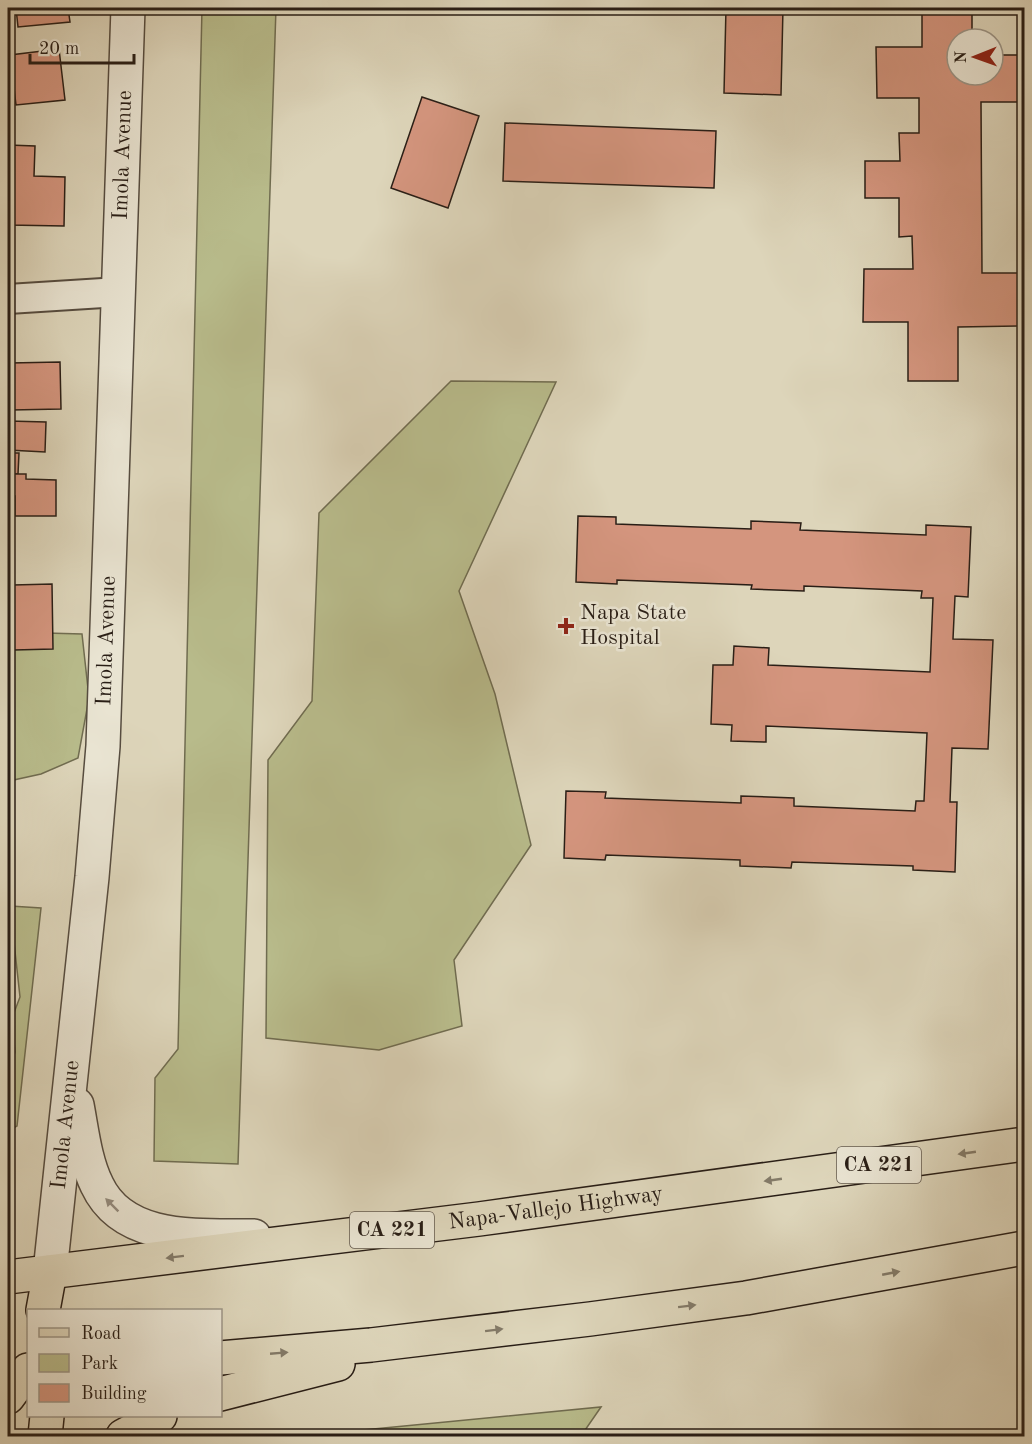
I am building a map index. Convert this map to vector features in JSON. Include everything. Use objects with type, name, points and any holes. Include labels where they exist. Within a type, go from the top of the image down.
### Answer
[{"type":"main road","name":"Napa-Vallejo Highway","points":[[8,1277],[331,1238],[1024,1144]]},
{"type":"main road","points":[[222,1358],[445,1336],[746,1298],[1024,1248]]},
{"type":"main road","points":[[43,1309],[50,1272]]},
{"type":"main road","points":[[222,1393],[445,1336]]},
{"type":"main road","points":[[8,1374],[27,1372]]},
{"type":"main road","points":[[8,1397],[27,1373]]},
{"type":"main road","points":[[45,1437],[47,1417]]},
{"type":"main road","points":[[123,1437],[158,1417]]},
{"type":"street","name":"Imola Avenue","points":[[50,1272],[92,877],[103,746],[128,8]]},
{"type":"street","points":[[8,299],[119,292]]},
{"type":"street","points":[[70,1074],[88,1157],[98,1187],[106,1199],[128,1219],[142,1226],[179,1234],[331,1238]]},
{"type":"green space","points":[[202,8],[276,8],[238,1164],[154,1161],[155,1078],[178,1049]]},
{"type":"green space","points":[[451,381],[556,382],[459,591],[495,694],[531,845],[454,960],[462,1026],[379,1050],[266,1038],[268,760],[312,701],[319,513]]},
{"type":"green space","points":[[8,632],[82,634],[89,698],[78,758],[41,774],[9,781]]},
{"type":"green space","points":[[10,906],[41,908],[17,1126],[8,1131],[8,1078],[15,1052],[12,1018],[20,997]]},
{"type":"green space","points":[[601,1407],[581,1436],[301,1436]]},
{"type":"building","points":[[16,8],[68,8],[70,22],[18,27]]},
{"type":"building","points":[[726,8],[783,8],[781,95],[724,93]]},
{"type":"building","points":[[922,8],[972,8],[972,27],[945,27],[945,87],[1005,87],[1005,55],[1024,55],[1024,102],[981,102],[982,273],[1019,273],[1020,326],[958,327],[958,381],[908,381],[908,322],[863,322],[864,269],[913,269],[912,236],[899,237],[899,198],[865,198],[865,161],[900,161],[899,133],[919,133],[919,98],[877,98],[876,47],[922,47]]},
{"type":"building","points":[[59,49],[65,100],[16,105],[10,55]]},
{"type":"building","points":[[422,97],[479,116],[448,208],[391,188]]},
{"type":"building","points":[[505,123],[716,131],[714,188],[503,181]]},
{"type":"building","points":[[8,145],[35,146],[34,176],[65,177],[64,226],[8,225]]},
{"type":"building","points":[[60,362],[61,409],[11,410],[10,363]]},
{"type":"building","points":[[8,421],[46,422],[45,452],[8,450]]},
{"type":"building","points":[[8,453],[19,453],[18,474],[8,474]]},
{"type":"building","points":[[8,474],[26,474],[26,479],[56,480],[56,516],[15,516],[15,496],[8,496]]},
{"type":"building","points":[[578,516],[616,517],[616,524],[751,529],[751,521],[801,523],[800,530],[926,535],[926,525],[971,527],[968,597],[955,596],[953,639],[993,640],[988,749],[952,748],[950,802],[957,802],[955,872],[913,870],[913,866],[792,862],[791,868],[740,866],[740,860],[606,855],[605,860],[564,858],[566,791],[606,792],[605,798],[741,803],[741,796],[794,798],[794,806],[915,811],[916,801],[924,801],[927,733],[766,726],[766,742],[731,741],[732,725],[711,724],[713,665],[733,665],[734,646],[769,648],[768,665],[930,672],[933,598],[921,598],[922,591],[804,586],[804,591],[751,589],[752,585],[617,580],[617,584],[576,582]]},
{"type":"building","points":[[52,584],[53,649],[14,650],[13,585]]},
{"type":"place","name":"Napa State Hospital","points":[[566,626]]}]
